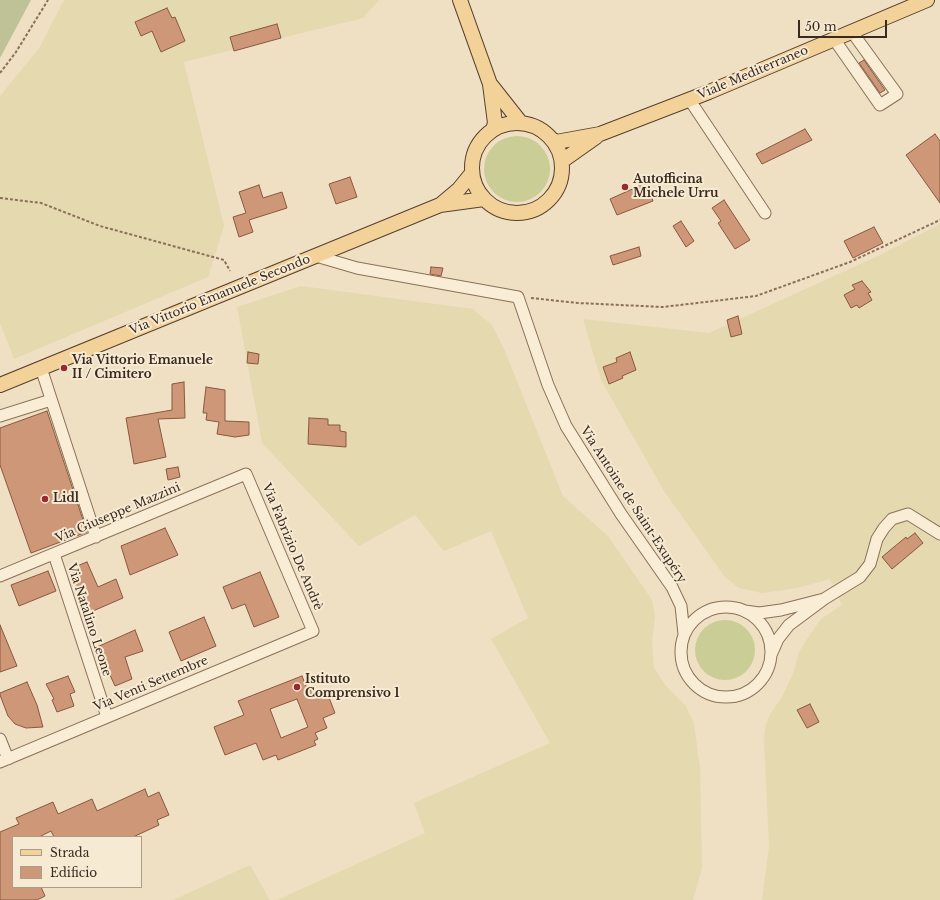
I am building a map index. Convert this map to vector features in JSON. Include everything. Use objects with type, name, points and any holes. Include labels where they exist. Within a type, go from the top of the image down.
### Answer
[{"type":"main road","points":[[460,0],[490,84],[495,123],[493,130]]},
{"type":"main road","name":"Viale Mediterraneo","points":[[553,140],[556,142],[600,134],[689,99],[927,0]]},
{"type":"main road","points":[[490,84],[521,123]]},
{"type":"main road","points":[[521,123],[532,125],[544,131],[553,140],[562,161],[560,182],[553,196],[537,209],[512,213],[501,210],[484,199],[476,187],[472,173],[475,151],[484,137],[504,124],[521,123]]},
{"type":"main road","name":"Viale Mediterraneo","points":[[562,161],[600,134]]},
{"type":"main road","name":"Via Vittorio Emanuele Secondo","points":[[440,205],[459,189],[472,173]]},
{"type":"main road","name":"Via Vittorio Emanuele Secondo","points":[[0,385],[440,205],[484,199]]},
{"type":"street","points":[[834,39],[880,105],[897,94],[852,32]]},
{"type":"street","points":[[689,99],[765,213]]},
{"type":"street","points":[[316,256],[357,268],[518,296]]},
{"type":"street","name":"Via Antoine de Saint-Exupéry","points":[[518,296],[548,385],[566,426],[622,514],[672,586],[681,606],[684,634]]},
{"type":"street","points":[[41,368],[96,537]]},
{"type":"street","points":[[0,416],[51,400]]},
{"type":"street","name":"Via Giuseppe Mazzini","points":[[0,576],[246,474]]},
{"type":"street","name":"Via Fabrizio De Andrè","points":[[246,474],[313,631]]},
{"type":"street","points":[[771,655],[767,633],[761,624],[750,613],[735,608],[720,607],[705,612],[693,621],[684,634],[681,648],[682,664],[689,678],[700,689],[714,695],[731,696],[747,692],[764,676],[778,639],[789,625],[824,599],[860,577],[870,564],[877,539],[884,528],[892,520],[908,514],[940,534]]},
{"type":"street","name":"Via Natalino Leone","points":[[54,554],[107,717]]},
{"type":"street","points":[[742,611],[759,613],[780,610],[824,599]]},
{"type":"street","points":[[681,606],[694,611],[705,612]]},
{"type":"street","name":"Via Venti Settembre","points":[[4,760],[313,631]]},
{"type":"street","points":[[0,738],[4,760]]},
{"type":"path","points":[[0,73],[16,52],[48,0]]},
{"type":"path","points":[[0,198],[41,203],[100,226],[224,260],[230,271]]},
{"type":"path","points":[[518,296],[578,303],[663,307],[756,296],[850,262],[940,220]]},
{"type":"shaded area","points":[[64,0],[379,0],[363,18],[184,62],[224,226],[208,277],[14,359],[0,323],[0,96],[40,47]]},
{"type":"shaded area","points":[[940,224],[940,900],[762,900],[769,846],[764,738],[766,724],[771,713],[782,697],[793,674],[799,652],[807,639],[821,619],[842,605],[830,579],[797,588],[762,593],[739,588],[725,577],[664,491],[601,380],[583,319],[709,333],[880,255]]},
{"type":"shaded area","points":[[301,286],[473,309],[492,325],[505,351],[563,496],[608,536],[652,600],[655,615],[652,642],[654,668],[666,686],[686,706],[694,724],[700,768],[702,868],[693,900],[277,900],[425,833],[414,803],[550,743],[491,639],[528,618],[491,531],[444,551],[415,515],[359,546],[262,443],[237,307]]},
{"type":"shaded area","points":[[250,865],[270,900],[173,900]]},
{"type":"green space","points":[[0,0],[31,0],[0,58]]},
{"type":"green space","points":[[517,136],[529,139],[540,146],[547,157],[550,169],[547,181],[540,192],[529,199],[517,202],[505,199],[494,192],[487,181],[484,169],[487,157],[494,146],[505,139]]},
{"type":"green space","points":[[725,620],[742,625],[750,633],[755,650],[750,667],[742,675],[725,680],[708,675],[700,667],[695,650],[700,633],[708,625]]},
{"type":"building","points":[[167,8],[172,18],[175,17],[185,41],[161,52],[152,31],[141,36],[135,22]]},
{"type":"building","points":[[277,24],[281,38],[234,51],[230,37]]},
{"type":"building","points":[[864,60],[885,90],[880,93],[859,63]]},
{"type":"building","points":[[805,129],[812,140],[762,164],[756,154]]},
{"type":"building","points":[[935,134],[940,141],[940,203],[906,155]]},
{"type":"building","points":[[643,175],[653,201],[617,215],[610,199],[637,187],[634,178]]},
{"type":"building","points":[[350,177],[357,197],[336,204],[329,184]]},
{"type":"building","points":[[259,185],[263,198],[282,192],[287,208],[249,220],[253,232],[239,237],[233,217],[246,213],[239,192]]},
{"type":"building","points":[[724,200],[750,240],[735,249],[718,223],[721,221],[712,208]]},
{"type":"building","points":[[681,221],[694,241],[686,247],[673,226]]},
{"type":"building","points":[[874,227],[883,243],[853,258],[844,241]]},
{"type":"building","points":[[639,247],[641,256],[613,265],[610,256]]},
{"type":"building","points":[[431,267],[443,268],[441,276],[430,274]]},
{"type":"building","points":[[862,281],[871,292],[868,293],[872,300],[859,308],[857,305],[851,308],[844,295],[855,289],[852,285]]},
{"type":"building","points":[[738,316],[742,334],[731,337],[727,320]]},
{"type":"building","points":[[248,352],[259,354],[258,364],[247,363]]},
{"type":"building","points":[[630,352],[636,370],[609,384],[603,367],[617,362],[616,358]]},
{"type":"building","points":[[184,382],[185,418],[158,419],[166,457],[134,464],[126,418],[172,410],[172,384]]},
{"type":"building","points":[[206,387],[225,390],[225,421],[249,422],[249,435],[235,437],[217,434],[219,422],[206,420],[207,413],[203,413]]},
{"type":"building","name":"Lidl","points":[[47,411],[87,532],[31,553],[0,465],[0,428]]},
{"type":"building","points":[[309,418],[328,419],[328,425],[340,425],[340,431],[346,432],[346,447],[308,444]]},
{"type":"building","points":[[178,467],[180,477],[168,480],[166,469]]},
{"type":"building","points":[[165,528],[178,555],[130,575],[121,546]]},
{"type":"building","points":[[915,533],[923,543],[892,569],[882,557],[906,537],[907,539]]},
{"type":"building","points":[[87,562],[98,587],[116,579],[123,598],[86,614],[69,569]]},
{"type":"building","points":[[48,571],[56,591],[19,606],[11,585]]},
{"type":"building","points":[[260,572],[279,617],[254,627],[245,604],[232,609],[223,587]]},
{"type":"building","points":[[204,617],[216,646],[181,661],[169,632]]},
{"type":"building","points":[[0,625],[17,666],[0,672]]},
{"type":"building","points":[[135,630],[143,651],[125,657],[132,679],[115,686],[97,647]]},
{"type":"building","points":[[68,676],[75,692],[70,694],[74,706],[57,712],[52,700],[54,699],[46,684]]},
{"type":"building","points":[[302,676],[308,691],[313,689],[318,699],[328,695],[335,713],[323,718],[327,728],[315,733],[318,739],[314,741],[316,745],[278,760],[276,755],[263,760],[256,743],[225,755],[214,727],[244,715],[238,701]],"holes":[[[297,699],[308,727],[281,738],[270,709]]]},
{"type":"building","points":[[27,682],[37,705],[43,727],[26,728],[15,724],[8,716],[0,695],[0,693]]},
{"type":"building","points":[[810,704],[819,722],[807,728],[797,710]]},
{"type":"building","points":[[145,789],[148,797],[159,792],[169,815],[157,820],[159,825],[135,836],[54,836],[51,831],[41,836],[12,836],[12,888],[41,888],[45,896],[37,900],[0,900],[0,832],[19,824],[16,818],[53,802],[58,814],[92,799],[97,811]]},
{"type":"place","name":"Autofficina Michele Urru","points":[[625,187]]},
{"type":"place","name":"Via Vittorio Emanuele II / Cimitero","points":[[64,368]]},
{"type":"place","name":"Lidl","points":[[45,499]]},
{"type":"place","name":"Istituto Comprensivo 1","points":[[297,687]]}]
